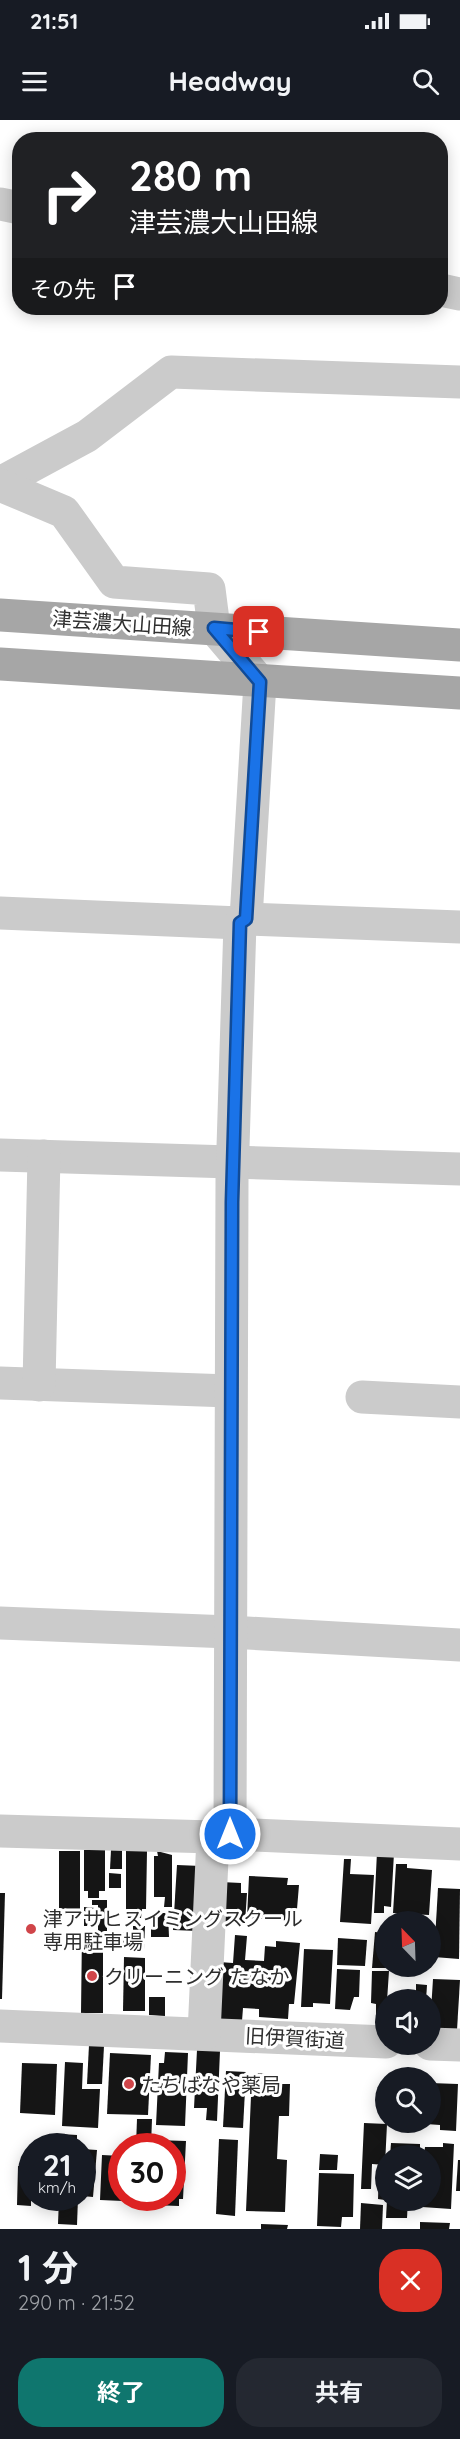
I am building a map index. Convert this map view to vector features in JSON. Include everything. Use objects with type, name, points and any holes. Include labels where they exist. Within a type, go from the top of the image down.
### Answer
[{"type":"main road","name":"津芸濃大山田線","points":[[0,615],[460,645]]},
{"type":"main road","points":[[0,664],[460,693]]},
{"type":"street","points":[[0,484],[87,436],[171,372],[460,382]]},
{"type":"street","points":[[0,484],[64,512],[114,582],[209,589],[214,628],[260,682],[243,921],[234,1162],[230,1391],[233,1404],[230,1632],[222,1835],[204,2034]]},
{"type":"street","points":[[0,913],[460,927]]},
{"type":"street","points":[[0,1155],[460,1169]]},
{"type":"street","points":[[39,1385],[44,1156]]},
{"type":"street","points":[[0,1383],[230,1391]]},
{"type":"street","points":[[362,1397],[460,1402]]},
{"type":"street","points":[[0,1623],[230,1632],[460,1645]]},
{"type":"street","points":[[0,1831],[222,1835],[460,1844]]},
{"type":"street","name":"旧伊賀街道","points":[[0,2026],[375,2042]]},
{"type":"street","points":[[441,2044],[460,2045]]},
{"type":"building","points":[[84,1850],[105,1850],[105,1891],[99,1891],[99,1898],[88,1898],[88,1891],[84,1891]]},
{"type":"building","points":[[111,1850],[122,1850],[122,1869],[110,1869]]},
{"type":"building","points":[[126,1850],[147,1851],[146,1909],[142,1909],[141,1918],[128,1918],[126,1910]]},
{"type":"building","points":[[59,1851],[80,1851],[80,1915],[59,1915]]},
{"type":"building","points":[[157,1851],[172,1855],[172,1907],[164,1907],[165,1897],[154,1897],[154,1856],[158,1856]]},
{"type":"building","points":[[377,1852],[394,1853],[391,1907],[384,1906],[384,1911],[374,1913]]},
{"type":"building","points":[[344,1859],[351,1859],[350,1874],[374,1875],[371,1924],[340,1922]]},
{"type":"building","points":[[396,1864],[407,1864],[407,1868],[432,1870],[429,1911],[393,1911]]},
{"type":"building","points":[[177,1865],[201,1866],[198,1931],[173,1930]]},
{"type":"building","points":[[109,1873],[121,1874],[121,1888],[109,1888]]},
{"type":"building","points":[[249,1876],[288,1878],[287,1885],[299,1885],[296,1921],[247,1918]]},
{"type":"building","points":[[221,1882],[241,1883],[241,1893],[247,1893],[245,1923],[219,1921]]},
{"type":"building","points":[[438,1888],[460,1889],[459,1959],[441,1958],[441,1911],[437,1911]]},
{"type":"building","points":[[0,1893],[5,1893],[2,1999],[0,1999]]},
{"type":"building","points":[[92,1900],[107,1900],[107,1934],[98,1934],[98,1905],[92,1905]]},
{"type":"building","points":[[84,1907],[95,1908],[94,1926],[84,1926]]},
{"type":"building","points":[[151,1913],[168,1913],[169,1937],[151,1937]]},
{"type":"building","points":[[133,1926],[145,1926],[144,1949],[123,1949],[123,1932],[133,1932]]},
{"type":"building","name":"クリーニング たなか","points":[[82,1931],[90,1931],[90,1940],[103,1940],[103,2013],[81,2013]]},
{"type":"building","points":[[375,1932],[375,1968],[372,1968]]},
{"type":"building","points":[[235,1935],[247,1936],[245,1960],[264,1961],[265,1946],[276,1947],[276,1941],[300,1943],[294,2004],[289,2004],[288,2019],[259,2017],[259,2009],[243,2008],[242,2021],[216,2019],[219,1962],[233,1963]]},
{"type":"building","points":[[338,1938],[367,1940],[365,1966],[337,1965]]},
{"type":"building","points":[[304,1949],[333,1950],[330,2004],[313,2003],[313,2007],[301,2007]]},
{"type":"building","points":[[124,1957],[145,1958],[145,2011],[123,2011]]},
{"type":"building","points":[[337,1969],[360,1970],[359,1997],[354,1997],[350,2010],[335,2009]]},
{"type":"building","points":[[372,1971],[375,1971],[375,1977],[389,1977],[388,1989],[375,1989],[375,2004],[371,2003]]},
{"type":"building","points":[[433,1979],[460,1980],[457,2030],[441,2029],[441,1989],[432,1989]]},
{"type":"building","points":[[416,1984],[427,1985],[427,1989],[416,1989]]},
{"type":"building","points":[[149,1997],[165,1997],[165,2016],[149,2015]]},
{"type":"building","points":[[89,2045],[104,2046],[102,2084],[87,2084]]},
{"type":"building","points":[[197,2050],[220,2051],[217,2121],[206,2120],[207,2108],[194,2108]]},
{"type":"building","points":[[165,2052],[188,2053],[185,2126],[156,2125],[159,2063],[164,2063]]},
{"type":"building","name":"たちばなや薬局","points":[[110,2053],[151,2055],[148,2115],[107,2114]]},
{"type":"building","points":[[65,2062],[83,2063],[82,2089],[100,2089],[98,2128],[62,2126]]},
{"type":"building","points":[[22,2063],[57,2064],[55,2115],[20,2113]]},
{"type":"building","points":[[226,2071],[246,2072],[243,2128],[223,2127]]},
{"type":"building","points":[[252,2073],[270,2074],[270,2084],[290,2084],[289,2116],[279,2116],[277,2159],[287,2160],[285,2212],[246,2211]]},
{"type":"building","points":[[441,2083],[458,2084],[456,2131],[441,2130]]},
{"type":"building","points":[[137,2119],[152,2119],[151,2133],[136,2133]]},
{"type":"building","points":[[364,2123],[375,2123],[375,2133],[387,2133],[386,2145],[375,2145],[371,2189],[361,2189]]},
{"type":"building","points":[[219,2139],[238,2140],[235,2216],[216,2214]]},
{"type":"building","points":[[391,2143],[420,2144],[420,2145],[391,2145]]},
{"type":"building","points":[[443,2143],[454,2144],[451,2209],[441,2208],[441,2147]]},
{"type":"building","points":[[320,2154],[338,2155],[337,2170],[319,2170]]},
{"type":"building","points":[[102,2155],[108,2155],[108,2200],[100,2200]]},
{"type":"building","points":[[458,2160],[460,2160],[460,2191],[456,2191]]},
{"type":"building","points":[[319,2173],[354,2174],[353,2217],[342,2217],[341,2227],[317,2226]]},
{"type":"building","points":[[361,2203],[375,2204],[375,2211],[383,2211],[382,2229],[360,2229]]},
{"type":"building","points":[[58,2211],[78,2211],[77,2225],[58,2224]]},
{"type":"building","points":[[386,2211],[407,2211],[407,2218],[386,2218]]},
{"type":"building","points":[[420,2222],[450,2223],[449,2229],[420,2229]]},
{"type":"building","points":[[261,2224],[288,2225],[287,2229],[261,2229]]},
{"type":"place","name":"津アサヒスイミングスクール 専用駐車場","points":[[31,1929]]},
{"type":"place","name":"クリーニング たなか","points":[[92,1976]]},
{"type":"place","name":"たちばなや薬局","points":[[129,2084]]},
{"type":"route","points":[[230,1834],[232,1179],[240,923],[246,919],[260,682],[214,628],[259,632]]}]
